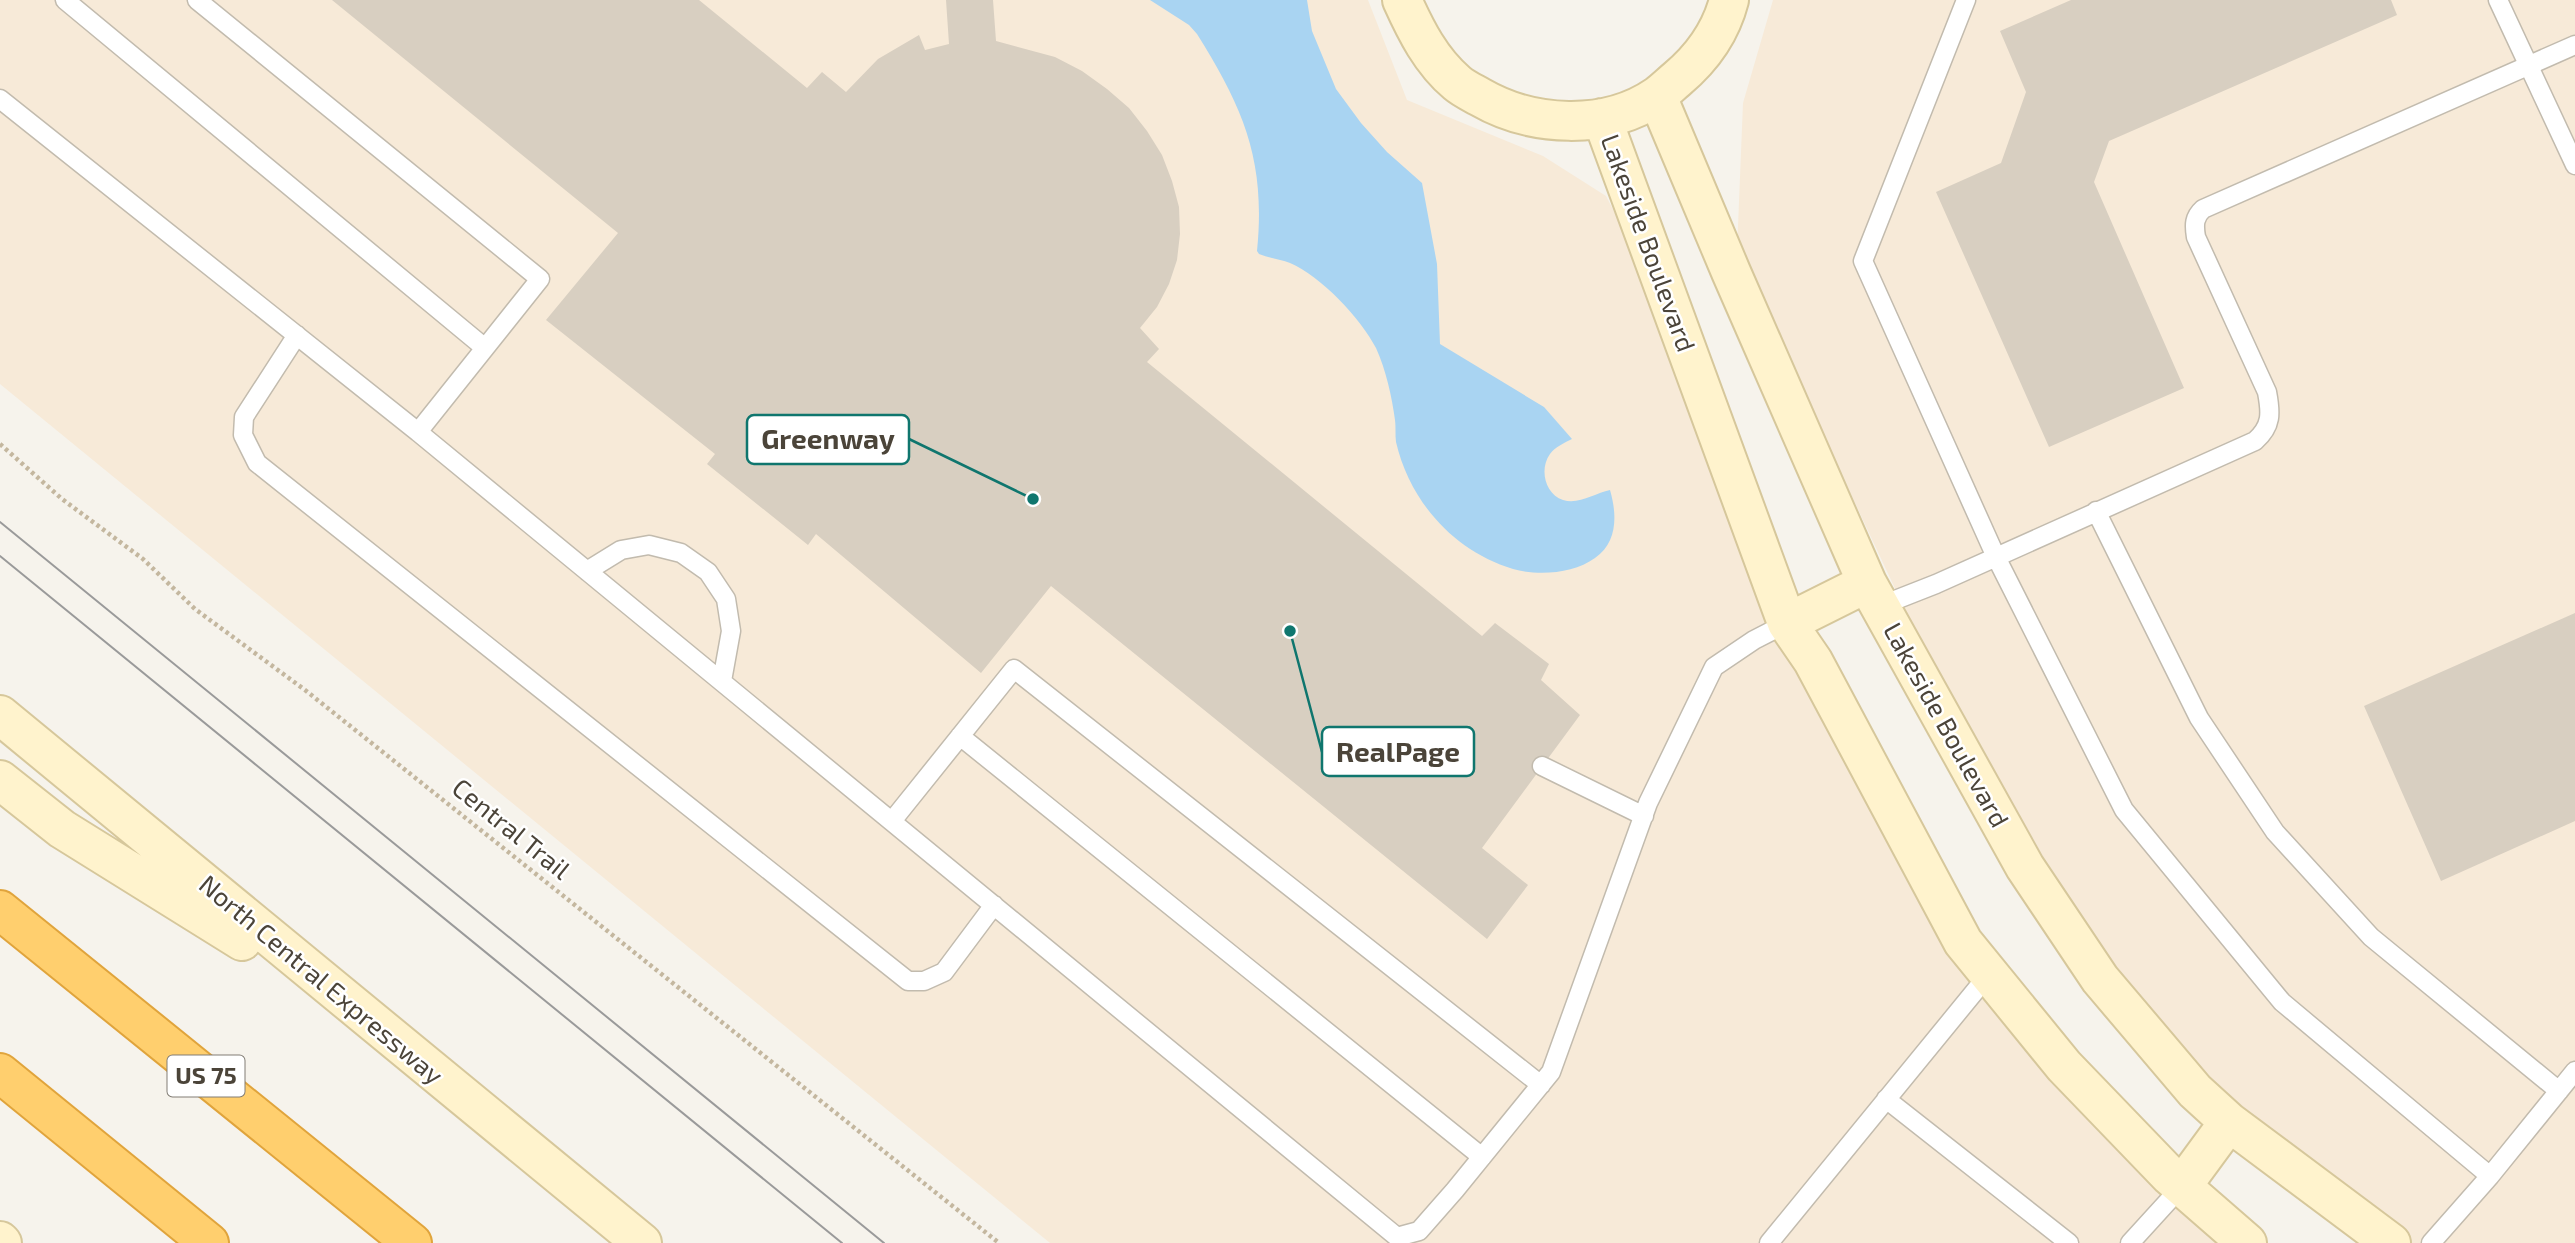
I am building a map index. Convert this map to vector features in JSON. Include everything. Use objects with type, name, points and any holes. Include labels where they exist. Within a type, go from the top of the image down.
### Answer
[{"type":"highway","name":"US 75","points":[[0,910],[412,1243]]},
{"type":"highway","points":[[0,1073],[209,1243]]},
{"type":"street","name":"Lakeside Boulevard","points":[[1402,0],[1424,46],[1458,84],[1502,110],[1551,121],[1602,118],[1657,96],[1696,62],[1724,18],[1729,0]]},
{"type":"street","name":"Lakeside Boulevard","points":[[1657,96],[1873,594],[2025,867],[2100,979],[2195,1091],[2229,1122],[2390,1243]]},
{"type":"street","name":"Lakeside Boulevard","points":[[1602,118],[1787,624],[1813,661],[1963,942],[2064,1066],[2182,1186],[2247,1243]]},
{"type":"street","points":[[1787,624],[1873,594]]},
{"type":"street","name":"North Central Expressway","points":[[0,715],[642,1243]]},
{"type":"street","points":[[0,780],[62,829],[360,1013]]},
{"type":"street","points":[[2182,1186],[2229,1122]]},
{"type":"lane","points":[[65,0],[485,348]]},
{"type":"lane","points":[[197,0],[541,279],[418,432]]},
{"type":"lane","points":[[1966,0],[1863,261],[1996,557],[2124,810],[2282,1002],[2490,1177]]},
{"type":"lane","points":[[2498,0],[2575,165]]},
{"type":"lane","points":[[1873,594],[1996,557],[2255,441],[2263,433],[2271,414],[2267,392],[2196,237],[2194,225],[2197,214],[2203,209],[2575,45]]},
{"type":"lane","points":[[0,99],[418,432],[1397,1237],[1419,1231],[1551,1072],[1648,803],[1714,667],[1754,640],[1787,624]]},
{"type":"lane","points":[[297,335],[244,417],[243,435],[257,463],[908,981],[924,981],[944,972],[994,905]]},
{"type":"lane","points":[[2096,511],[2199,718],[2275,832],[2371,937],[2558,1091]]},
{"type":"lane","points":[[587,570],[621,550],[649,545],[681,553],[708,572],[726,599],[731,631],[722,681]]},
{"type":"lane","points":[[892,821],[1014,668],[1541,1084]]},
{"type":"lane","points":[[960,736],[1482,1157]]},
{"type":"lane","points":[[1542,766],[1644,816]]},
{"type":"lane","points":[[1769,1243],[1989,974]]},
{"type":"lane","points":[[2431,1243],[2490,1177],[2575,1071]]},
{"type":"lane","points":[[1886,1099],[2069,1243]]},
{"type":"lane","points":[[2130,1243],[2182,1186]]},
{"type":"path","name":"Central Trail","points":[[0,444],[62,499],[143,559],[195,609],[305,690],[999,1243]]},
{"type":"shaded area","points":[[0,0],[1368,0],[1407,100],[1543,156],[1606,196],[1643,267],[1890,849],[2067,1078],[2227,1243],[1050,1243],[0,384]]},
{"type":"shaded area","points":[[1773,0],[2575,0],[2575,1243],[2402,1243],[2219,1097],[2083,926],[1921,644],[1737,251],[1743,103]]},
{"type":"water","points":[[1150,0],[1307,0],[1312,31],[1336,89],[1387,152],[1422,183],[1437,264],[1440,344],[1544,407],[1572,439],[1552,452],[1545,467],[1548,487],[1557,497],[1575,501],[1610,490],[1614,527],[1608,544],[1595,558],[1576,567],[1555,572],[1513,569],[1492,561],[1454,537],[1424,504],[1412,485],[1396,442],[1390,393],[1376,348],[1361,324],[1327,288],[1302,269],[1257,251],[1258,190],[1248,137],[1239,112],[1197,34],[1189,25]]},
{"type":"building","points":[[332,0],[699,0],[807,88],[822,72],[846,92],[878,59],[919,35],[925,50],[949,44],[946,0],[993,0],[996,41],[1055,57],[1082,71],[1107,89],[1129,108],[1162,155],[1179,207],[1177,260],[1157,307],[1140,328],[1159,349],[1147,362],[1482,636],[1495,623],[1549,664],[1541,680],[1580,715],[1482,848],[1528,885],[1487,939],[1051,586],[981,673],[816,534],[808,545],[707,464],[715,454],[546,320],[618,233]]},
{"type":"building","points":[[2071,0],[2391,0],[2397,15],[2109,141],[2094,182],[2184,388],[2049,447],[1936,192],[2001,163],[2026,92],[2000,31]]},
{"type":"building","points":[[2575,613],[2575,821],[2441,881],[2364,706]]},
{"type":"tram line","points":[[0,522],[884,1243]]},
{"type":"tram line","points":[[0,556],[842,1243]]},
{"type":"place","name":"Greenway","points":[[1033,499]]},
{"type":"place","name":"RealPage","points":[[1290,631]]}]
